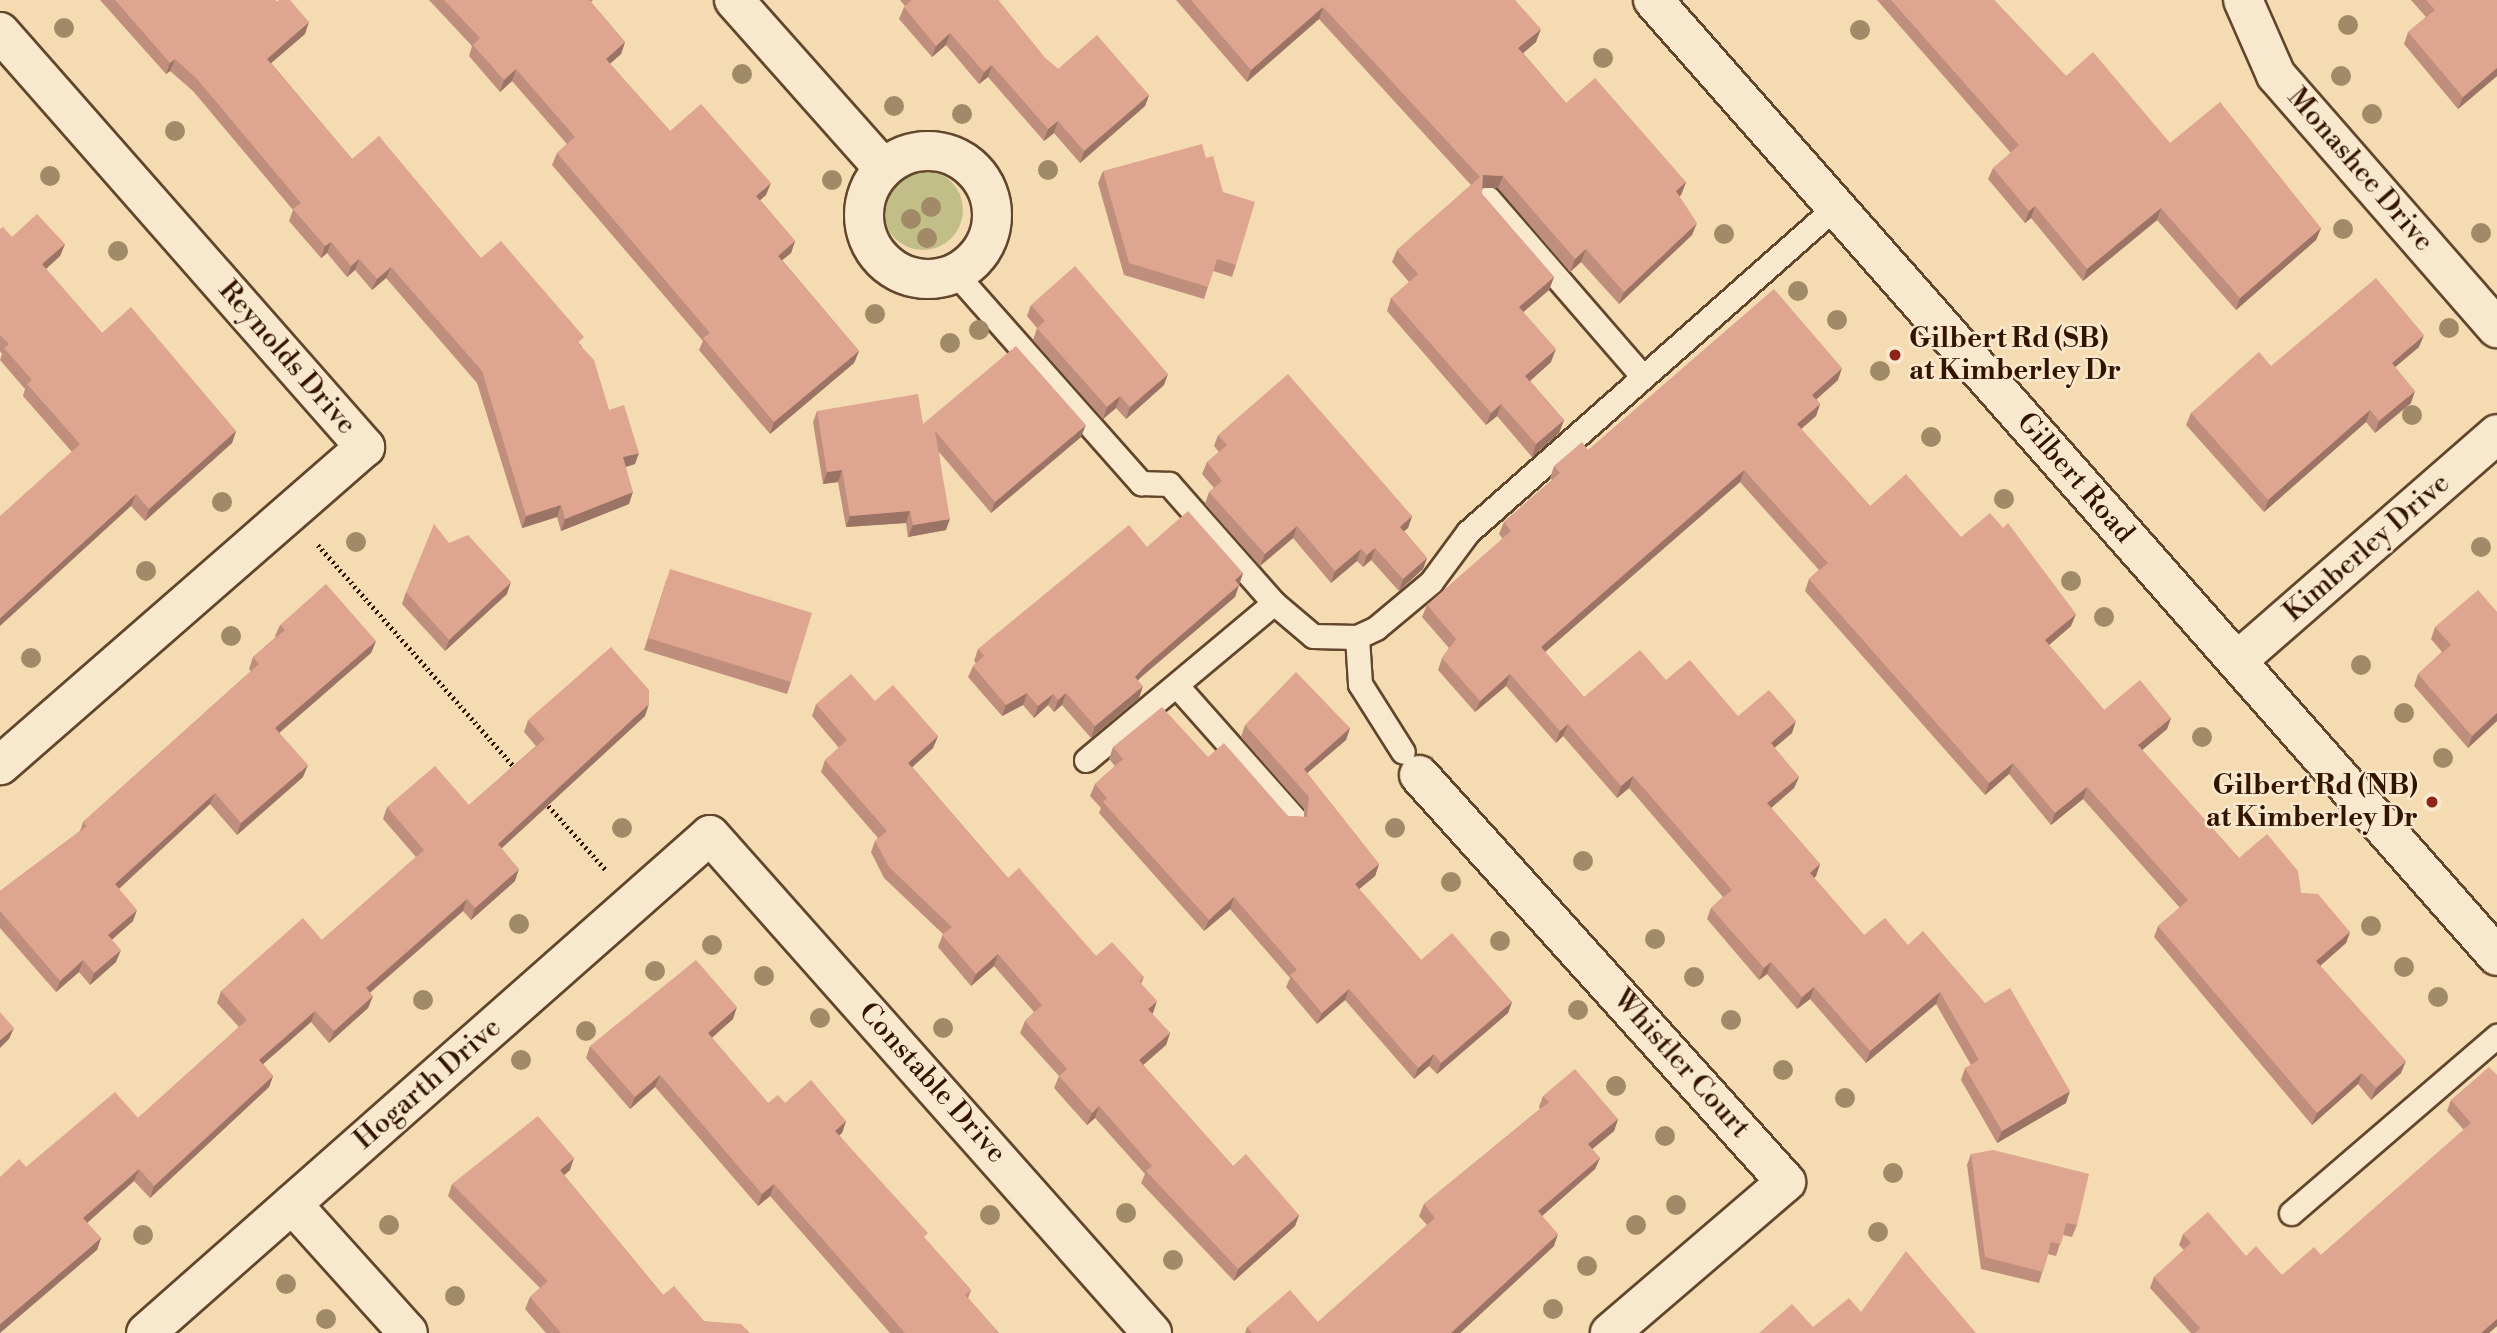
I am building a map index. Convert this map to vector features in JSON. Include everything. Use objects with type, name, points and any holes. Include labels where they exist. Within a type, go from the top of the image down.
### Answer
[{"type":"street","points":[[734,0],[883,168]]},
{"type":"street","name":"Gilbert Road","points":[[1653,0],[2497,956]]},
{"type":"street","name":"Monashee Drive","points":[[2243,0],[2276,75],[2497,328]]},
{"type":"street","name":"Reynolds Drive","points":[[0,32],[365,447],[0,765]]},
{"type":"street","points":[[919,150],[940,151],[975,170],[993,207],[991,228],[984,247],[956,273],[930,280],[908,277],[873,250],[863,208],[883,168],[919,150]]},
{"type":"street","name":"Kimberley Drive","points":[[2237,661],[2497,434]]},
{"type":"street","name":"Whistler Court","points":[[1411,764],[1786,1182],[1610,1333]]},
{"type":"street","name":"Hogarth Drive","points":[[146,1333],[710,835]]},
{"type":"street","name":"Constable Drive","points":[[710,835],[1152,1333]]},
{"type":"street","points":[[292,1204],[408,1333]]},
{"type":"lane","points":[[1488,198],[1642,376]]},
{"type":"lane","points":[[956,273],[1141,483],[1169,484],[1273,603],[1313,636],[1357,636],[1431,582],[1468,532],[1835,207]]},
{"type":"lane","points":[[1086,760],[1273,603]]},
{"type":"lane","points":[[1357,636],[1360,684],[1411,764]]},
{"type":"lane","points":[[1177,686],[1294,818]]},
{"type":"lane","points":[[2291,1213],[2497,1036]]},
{"type":"path","points":[[289,513],[526,780]]},
{"type":"path","points":[[535,791],[635,903]]},
{"type":"shaded area","points":[[923,170],[938,173],[951,182],[960,195],[963,210],[960,225],[951,238],[938,247],[923,250],[908,247],[895,238],[886,225],[883,210],[886,195],[895,182],[908,173]]},
{"type":"building","points":[[115,0],[290,0],[309,22],[267,59],[352,159],[379,136],[481,258],[501,241],[584,337],[578,343],[594,360],[609,410],[624,405],[639,453],[623,457],[633,492],[565,519],[561,505],[526,516],[482,371],[391,267],[377,279],[359,259],[351,266],[331,242],[325,246],[293,209],[301,203],[197,79],[175,59],[170,63]]},
{"type":"building","points":[[444,0],[589,0],[625,42],[606,59],[670,131],[701,104],[771,183],[756,196],[795,241],[778,256],[859,351],[774,422],[703,338],[710,333],[557,153],[575,137],[516,69],[504,80],[473,45],[480,38]]},
{"type":"building","points":[[912,0],[998,0],[1045,58],[1058,69],[1097,35],[1149,95],[1084,151],[1058,121],[1048,129],[992,65],[984,72],[950,33],[936,46],[904,7]]},
{"type":"building","points":[[1191,0],[1515,0],[1541,29],[1518,48],[1566,103],[1595,78],[1686,182],[1676,191],[1697,223],[1624,292],[1586,249],[1575,259],[1503,176],[1483,175],[1482,194],[1554,277],[1519,307],[1556,349],[1525,376],[1564,420],[1536,444],[1501,404],[1491,413],[1391,298],[1418,274],[1397,250],[1480,177],[1323,7],[1251,70]]},
{"type":"building","points":[[1891,0],[1994,0],[2066,76],[2093,52],[2170,143],[2220,102],[2321,228],[2240,298],[2161,208],[2087,269],[2035,206],[2029,211],[1993,168],[2019,145]]},
{"type":"building","points":[[2426,0],[2497,0],[2497,68],[2463,97],[2408,32],[2435,10]]},
{"type":"building","points":[[1202,144],[1206,158],[1213,156],[1223,192],[1255,202],[1236,265],[1217,259],[1208,287],[1129,263],[1103,171]]},
{"type":"building","points":[[37,214],[65,244],[42,264],[102,333],[131,307],[236,431],[149,509],[136,494],[0,618],[0,516],[80,444],[27,384],[32,380],[4,348],[9,344],[0,335],[0,229],[3,227],[12,237]]},
{"type":"building","points":[[1075,266],[1168,374],[1130,407],[1120,396],[1107,407],[1037,328],[1045,321],[1031,305]]},
{"type":"building","points":[[2376,278],[2424,335],[2392,363],[2415,391],[2379,421],[2370,410],[2268,500],[2191,413],[2259,352],[2271,366]]},
{"type":"building","points":[[1774,289],[1842,368],[1812,395],[1820,404],[1797,424],[1870,506],[1906,474],[1961,537],[1990,513],[2003,528],[2008,523],[2076,614],[2045,640],[2104,710],[2140,680],[2171,718],[2138,745],[2239,858],[2267,834],[2298,871],[2301,893],[2318,894],[2350,932],[2316,961],[2406,1061],[2376,1088],[2362,1073],[2317,1113],[2158,926],[2188,900],[2087,787],[2055,813],[2013,763],[1989,783],[1809,579],[1828,563],[1744,470],[1541,647],[1584,697],[1640,650],[1666,680],[1690,660],[1738,716],[1769,690],[1796,721],[1771,743],[1799,777],[1767,803],[1820,864],[1810,873],[1864,935],[1885,918],[1908,945],[1923,931],[1985,1003],[2010,988],[2070,1091],[2002,1131],[1965,1068],[1979,1060],[1940,992],[1870,1051],[1814,987],[1802,997],[1771,962],[1764,968],[1711,908],[1732,890],[1633,776],[1621,786],[1568,724],[1560,731],[1510,674],[1480,701],[1442,658],[1456,639],[1427,605],[1511,531],[1504,522],[1560,473],[1554,466],[1582,442],[1588,450]]},
{"type":"building","points":[[1016,346],[1086,425],[995,502],[935,431],[950,519],[913,525],[910,511],[850,516],[842,470],[827,472],[817,411],[918,394],[923,424]]},
{"type":"building","points":[[1288,374],[1412,516],[1400,527],[1427,558],[1403,579],[1375,548],[1367,555],[1361,549],[1335,571],[1297,526],[1265,554],[1209,492],[1222,481],[1207,462],[1227,445],[1218,435]]},
{"type":"building","points":[[1188,511],[1243,573],[1235,580],[1239,585],[1144,667],[1135,677],[1143,686],[1095,726],[1066,693],[1058,700],[1053,694],[1038,706],[1027,693],[1006,705],[973,666],[984,656],[978,649],[1129,525],[1147,547]]},
{"type":"building","points":[[434,524],[449,543],[468,535],[511,582],[449,640],[406,592]]},
{"type":"building","points":[[670,569],[812,613],[791,682],[648,638]]},
{"type":"building","points":[[326,584],[376,641],[275,728],[308,765],[241,823],[215,793],[115,884],[137,910],[108,935],[121,950],[94,973],[83,960],[60,981],[0,911],[0,891],[87,826],[83,822],[259,664],[253,657],[285,630],[280,625]]},
{"type":"building","points":[[2478,590],[2497,612],[2497,713],[2472,736],[2418,674],[2451,645],[2435,627]]},
{"type":"building","points":[[611,647],[649,690],[649,704],[498,844],[519,869],[475,908],[467,899],[366,988],[373,996],[334,1031],[315,1011],[259,1060],[273,1076],[154,1186],[139,1169],[83,1218],[101,1238],[0,1324],[0,1177],[19,1159],[26,1167],[115,1092],[138,1118],[247,1020],[221,991],[303,918],[322,940],[424,850],[387,807],[435,766],[469,805],[545,739],[528,720]]},
{"type":"building","points":[[1296,672],[1350,728],[1304,769],[1379,864],[1355,884],[1421,960],[1452,933],[1512,1002],[1441,1063],[1434,1054],[1418,1068],[1349,989],[1322,1013],[1290,975],[1297,970],[1234,897],[1209,920],[1103,802],[1107,798],[1095,784],[1123,759],[1113,747],[1162,707],[1208,757],[1224,743],[1288,816],[1307,817],[1309,797],[1245,725]]},
{"type":"building","points":[[851,674],[875,701],[893,685],[938,736],[908,763],[1008,878],[1019,868],[1096,956],[1112,942],[1144,977],[1139,981],[1157,1001],[1148,1009],[1170,1033],[1139,1060],[1233,1166],[1246,1154],[1299,1215],[1238,1269],[1146,1171],[1152,1166],[1099,1106],[1092,1113],[1059,1076],[1067,1069],[1025,1021],[1042,1005],[998,954],[976,974],[942,935],[952,927],[889,867],[875,841],[887,831],[825,760],[847,740],[816,704]]},
{"type":"building","points":[[696,960],[737,1007],[708,1033],[768,1103],[778,1095],[785,1103],[811,1080],[846,1121],[835,1131],[928,1233],[924,1237],[971,1290],[965,1295],[999,1333],[905,1333],[774,1184],[762,1194],[660,1075],[635,1097],[590,1046]]},
{"type":"building","points":[[0,1012],[14,1028],[0,1040]]},
{"type":"building","points":[[2489,1067],[2497,1075],[2497,1319],[2481,1333],[2195,1333],[2200,1328],[2154,1277],[2191,1243],[2183,1234],[2208,1212],[2246,1256],[2256,1246],[2282,1275],[2314,1247],[2321,1255],[2471,1123],[2451,1100]]},
{"type":"building","points":[[1575,1069],[1618,1119],[1588,1144],[1600,1158],[1538,1211],[1558,1234],[1451,1333],[1252,1333],[1247,1327],[1290,1290],[1318,1322],[1435,1218],[1424,1204],[1549,1102],[1543,1096]]},
{"type":"building","points":[[538,1116],[574,1158],[560,1170],[663,1295],[674,1286],[704,1321],[741,1324],[750,1333],[561,1333],[530,1297],[548,1281],[452,1184]]},
{"type":"building","points":[[1993,1150],[2089,1174],[2077,1225],[2066,1223],[2061,1244],[2051,1242],[2043,1272],[1985,1257],[1971,1154]]},
{"type":"building","points":[[1906,1251],[1976,1333],[1759,1333],[1792,1304],[1813,1327],[1849,1298],[1861,1312]]},
{"type":"place","name":"Gilbert Rd (SB) at Kimberley Dr","points":[[1895,355]]},
{"type":"place","name":"Gilbert Rd (NB) at Kimberley Dr","points":[[2432,802]]}]
